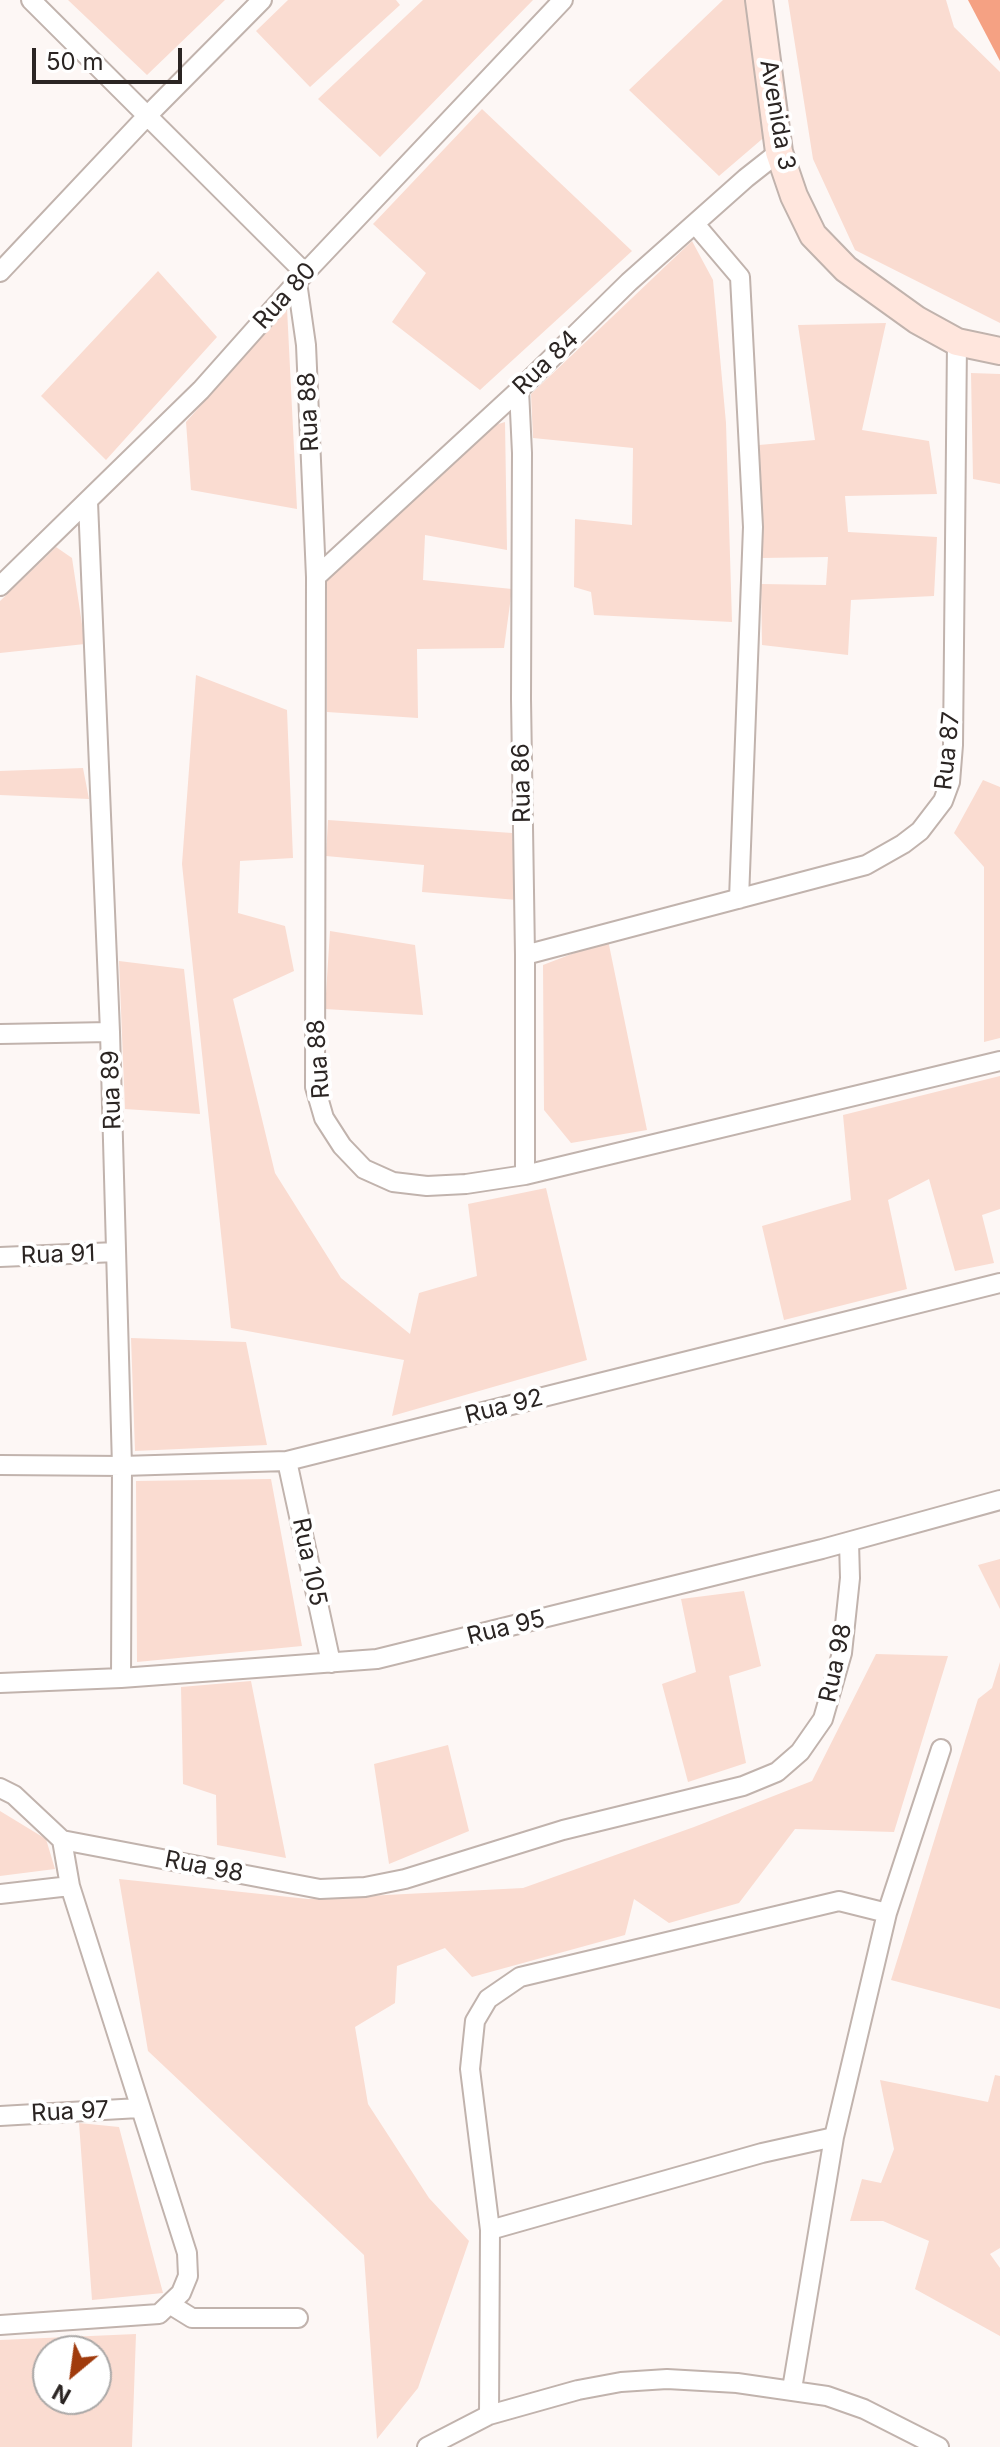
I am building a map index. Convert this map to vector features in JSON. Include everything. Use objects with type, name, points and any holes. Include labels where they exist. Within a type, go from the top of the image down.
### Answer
[{"type":"main road","name":"Avenida 3","points":[[759,0],[779,152],[794,196],[813,235],[846,269],[917,320],[957,342],[1000,351]]},
{"type":"street","points":[[31,0],[301,278]]},
{"type":"street","points":[[0,272],[262,0]]},
{"type":"street","name":"Rua 80","points":[[0,586],[201,390],[301,278],[563,0]]},
{"type":"street","name":"Rua 84","points":[[316,577],[519,390],[629,282],[779,152]]},
{"type":"street","points":[[695,224],[740,277],[753,527],[739,899]]},
{"type":"street","name":"Rua 88","points":[[301,278],[316,577],[315,1087],[324,1118],[342,1146],[364,1169],[393,1182],[427,1186],[466,1184],[525,1175],[1000,1061]]},
{"type":"street","name":"Rua 87","points":[[525,955],[866,865],[920,831],[943,801],[950,782],[953,745],[957,342]]},
{"type":"street","name":"Rua 86","points":[[519,390],[522,453],[525,1175]]},
{"type":"street","name":"Rua 89","points":[[88,502],[110,1032],[122,1466],[121,1678]]},
{"type":"street","points":[[0,1034],[110,1032]]},
{"type":"street","name":"Rua 91","points":[[0,1257],[116,1252]]},
{"type":"street","name":"Rua 92","points":[[0,1465],[122,1466],[287,1461],[1000,1283]]},
{"type":"street","name":"Rua 105","points":[[287,1461],[331,1663]]},
{"type":"street","name":"Rua 95","points":[[0,1683],[331,1663],[408,1653],[849,1542],[1000,1500]]},
{"type":"street","name":"Rua 98","points":[[62,1840],[320,1889],[365,1887],[405,1879],[563,1830],[743,1786],[777,1772],[800,1752],[823,1719],[837,1675],[850,1578],[849,1542]]},
{"type":"street","points":[[792,2389],[834,2137],[887,1913],[941,1749]]},
{"type":"street","points":[[0,1788],[14,1795],[62,1840],[70,1886],[187,2253],[188,2276],[181,2293],[159,2314],[0,2325]]},
{"type":"street","points":[[0,1894],[70,1886]]},
{"type":"street","points":[[489,2415],[490,2230],[470,2069],[475,2021],[488,1999],[520,1977],[839,1901],[887,1913]]},
{"type":"street","name":"Rua 97","points":[[0,2116],[139,2108]]},
{"type":"street","points":[[490,2230],[762,2153],[834,2137]]},
{"type":"street","points":[[171,2305],[192,2318],[298,2318]]},
{"type":"street","points":[[427,2447],[489,2415],[578,2390],[621,2382],[667,2379],[737,2383],[827,2396],[864,2409],[939,2447]]},
{"type":"shaded area","points":[[68,0],[225,0],[147,75]]},
{"type":"shaded area","points":[[288,0],[396,0],[400,5],[310,87],[256,31]]},
{"type":"shaded area","points":[[423,0],[533,0],[380,157],[318,99]]},
{"type":"shaded area","points":[[723,0],[750,0],[768,134],[719,176],[629,90]]},
{"type":"shaded area","points":[[788,0],[946,0],[954,27],[1000,72],[1000,323],[855,250],[813,159]]},
{"type":"shaded area","points":[[968,0],[1000,0],[1000,61]]},
{"type":"shaded area","points":[[482,109],[632,251],[480,390],[392,322],[426,273],[373,224]]},
{"type":"shaded area","points":[[692,241],[713,280],[726,423],[732,622],[594,615],[591,592],[574,587],[575,519],[632,525],[633,448],[533,438],[531,394]]},
{"type":"shaded area","points":[[158,271],[217,337],[106,460],[41,396]]},
{"type":"shaded area","points":[[287,308],[297,509],[191,490],[186,422]]},
{"type":"shaded area","points":[[886,323],[862,430],[929,441],[937,494],[845,496],[848,532],[937,537],[934,596],[851,600],[848,655],[762,645],[761,584],[826,585],[828,557],[761,558],[759,445],[815,440],[798,325]]},
{"type":"shaded area","points":[[971,373],[1000,374],[1000,484],[973,479]]},
{"type":"shaded area","points":[[505,422],[507,550],[425,535],[423,580],[512,589],[504,648],[417,649],[418,718],[327,712],[327,577],[492,426]]},
{"type":"shaded area","points":[[56,547],[72,558],[85,644],[0,653],[0,601]]},
{"type":"shaded area","points":[[196,675],[287,710],[293,858],[240,861],[238,913],[285,926],[294,971],[233,999],[275,1173],[341,1278],[410,1334],[419,1293],[477,1276],[468,1204],[546,1188],[587,1360],[392,1416],[404,1360],[231,1328],[182,864]]},
{"type":"shaded area","points":[[83,768],[89,799],[0,795],[0,771]]},
{"type":"shaded area","points":[[983,780],[1000,787],[1000,1038],[984,1042],[984,867],[954,833]]},
{"type":"shaded area","points":[[328,820],[512,833],[517,900],[422,892],[424,865],[326,856]]},
{"type":"shaded area","points":[[330,931],[415,945],[423,1015],[325,1009]]},
{"type":"shaded area","points":[[608,940],[647,1130],[571,1143],[544,1110],[543,965]]},
{"type":"shaded area","points":[[119,961],[184,969],[200,1114],[125,1109]]},
{"type":"shaded area","points":[[1000,1076],[1000,1209],[982,1215],[994,1263],[955,1271],[929,1179],[888,1200],[907,1289],[784,1320],[762,1226],[851,1200],[843,1115]]},
{"type":"shaded area","points":[[131,1338],[246,1342],[267,1445],[135,1451]]},
{"type":"shaded area","points":[[271,1479],[302,1646],[137,1662],[136,1481]]},
{"type":"shaded area","points":[[1000,1559],[1000,1609],[978,1565]]},
{"type":"shaded area","points":[[744,1591],[761,1666],[729,1676],[746,1763],[688,1782],[662,1684],[696,1672],[681,1599]]},
{"type":"shaded area","points":[[876,1654],[948,1656],[894,1832],[795,1829],[739,1903],[669,1923],[634,1899],[625,1935],[472,1977],[445,1948],[397,1966],[395,2003],[355,2027],[368,2104],[429,2198],[469,2241],[418,2388],[377,2439],[364,2255],[148,2051],[119,1879],[308,1899],[523,1888],[812,1781]]},
{"type":"shaded area","points":[[1000,1662],[1000,2009],[891,1980],[978,1699],[992,1688]]},
{"type":"shaded area","points":[[251,1681],[286,1858],[217,1845],[216,1795],[183,1784],[181,1687]]},
{"type":"shaded area","points":[[448,1745],[469,1831],[389,1864],[374,1764]]},
{"type":"shaded area","points":[[0,1811],[46,1839],[55,1869],[0,1876]]},
{"type":"shaded area","points":[[995,2075],[1000,2076],[1000,2248],[990,2254],[1000,2268],[1000,2336],[915,2289],[929,2241],[883,2221],[850,2221],[862,2179],[881,2183],[894,2149],[880,2080],[988,2102]]},
{"type":"shaded area","points":[[79,2123],[119,2127],[163,2293],[92,2300]]},
{"type":"shaded area","points":[[136,2334],[132,2447],[0,2447],[0,2340],[32,2339],[32,2415],[112,2415],[112,2335]]}]
